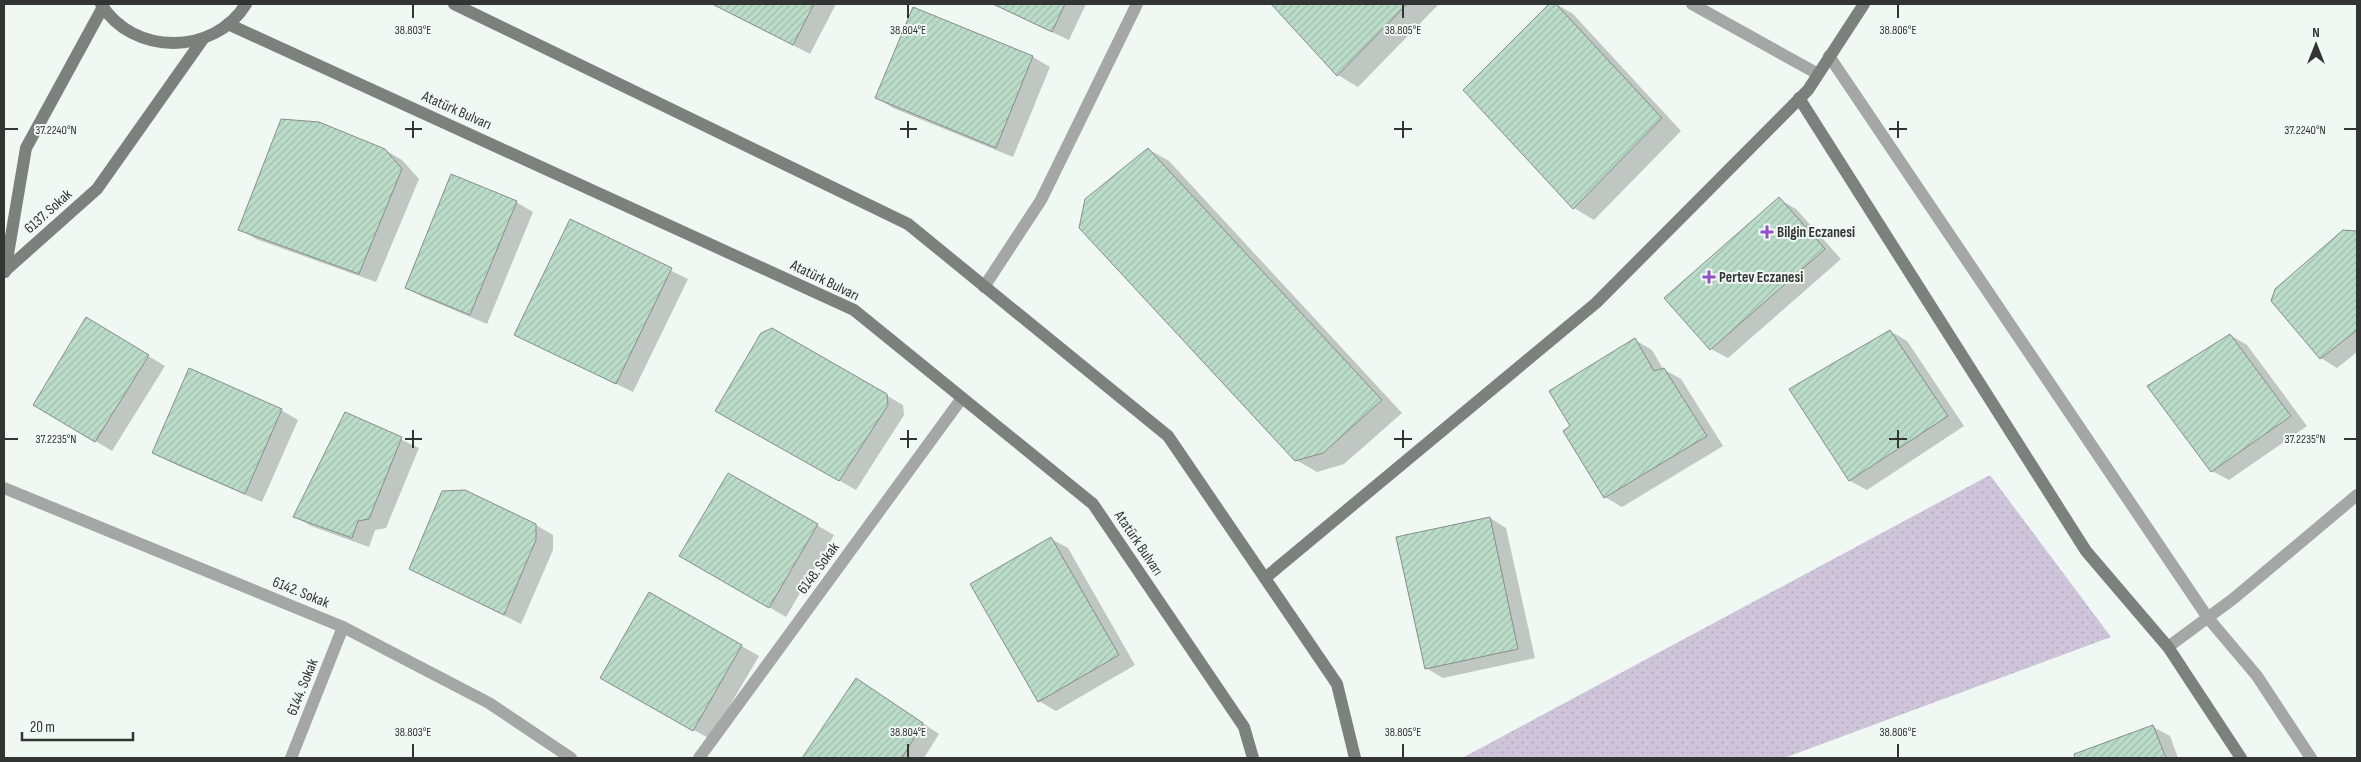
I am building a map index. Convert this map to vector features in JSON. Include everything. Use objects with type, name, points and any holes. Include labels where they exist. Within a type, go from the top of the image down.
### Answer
[{"type":"main road","points":[[102,5],[117,24],[136,36],[158,43],[181,44],[202,39],[228,24],[246,4]]},
{"type":"main road","points":[[454,4],[908,224],[1168,436],[1337,684],[1355,758]]},
{"type":"main road","points":[[1265,578],[1596,303],[1808,90],[1864,4]]},
{"type":"main road","name":"6137. Sokak","points":[[5,272],[26,148],[102,5]]},
{"type":"main road","name":"Atatürk Bulvarı","points":[[228,24],[854,310],[1093,504],[1244,726],[1252,758]]},
{"type":"main road","name":"6137. Sokak","points":[[5,272],[97,189],[202,39]]},
{"type":"main road","points":[[1799,98],[2086,551],[2168,647],[2242,758]]},
{"type":"street","points":[[984,286],[1041,200],[1137,4]]},
{"type":"street","points":[[1692,4],[1818,74]]},
{"type":"street","points":[[1829,56],[2208,618],[2257,676],[2311,758]]},
{"type":"street","name":"6148. Sokak","points":[[699,758],[962,398]]},
{"type":"street","name":"6142. Sokak","points":[[4,488],[343,627],[489,703],[571,758]]},
{"type":"street","points":[[2168,647],[2208,618],[2357,495]]},
{"type":"street","name":"6144. Sokak","points":[[291,758],[343,627]]},
{"type":"shaded area","points":[[1990,475],[2111,637],[1784,758],[1462,758]]},
{"type":"building","points":[[712,4],[814,4],[793,45]]},
{"type":"building","points":[[993,4],[1065,4],[1052,32]]},
{"type":"building","points":[[1271,4],[1407,4],[1337,76]]},
{"type":"building","points":[[1549,4],[1556,4],[1662,118],[1573,209],[1463,90]]},
{"type":"building","points":[[913,7],[1033,56],[996,148],[875,98]]},
{"type":"building","points":[[281,119],[319,122],[385,149],[402,169],[359,274],[238,230]]},
{"type":"building","points":[[1148,148],[1382,400],[1323,453],[1295,461],[1079,228],[1085,199]]},
{"type":"building","points":[[451,174],[517,201],[470,315],[405,288]]},
{"type":"building","points":[[1779,197],[1825,249],[1710,350],[1664,298]]},
{"type":"building","points":[[570,219],[672,268],[616,384],[514,335]]},
{"type":"building","points":[[2343,230],[2357,231],[2357,330],[2320,359],[2271,301],[2275,289]]},
{"type":"building","points":[[86,317],[149,355],[95,442],[33,405]]},
{"type":"building","points":[[772,328],[887,394],[888,405],[839,481],[715,411],[761,333]]},
{"type":"building","points":[[1890,330],[1948,416],[1849,481],[1789,389]]},
{"type":"building","points":[[2230,334],[2291,416],[2211,472],[2147,386]]},
{"type":"building","points":[[1635,338],[1654,371],[1664,368],[1707,436],[1604,498],[1563,431],[1570,426],[1549,391]]},
{"type":"building","points":[[189,368],[282,409],[245,494],[152,453]]},
{"type":"building","points":[[345,412],[402,437],[369,519],[358,521],[352,538],[293,517]]},
{"type":"building","points":[[728,473],[818,524],[769,608],[679,556]]},
{"type":"building","points":[[465,490],[536,524],[536,540],[504,615],[409,569],[442,491]]},
{"type":"building","points":[[1490,517],[1518,649],[1425,669],[1396,537]]},
{"type":"building","points":[[1051,537],[1119,655],[1038,702],[970,584]]},
{"type":"building","points":[[649,592],[742,645],[693,731],[600,678]]},
{"type":"building","points":[[856,678],[923,723],[902,758],[802,758]]},
{"type":"building","points":[[2153,725],[2166,758],[2075,758],[2074,754]]},
{"type":"place","name":"Bilgin Eczanesi","points":[[1767,232]]},
{"type":"place","name":"Pertev Eczanesi","points":[[1709,277]]}]
